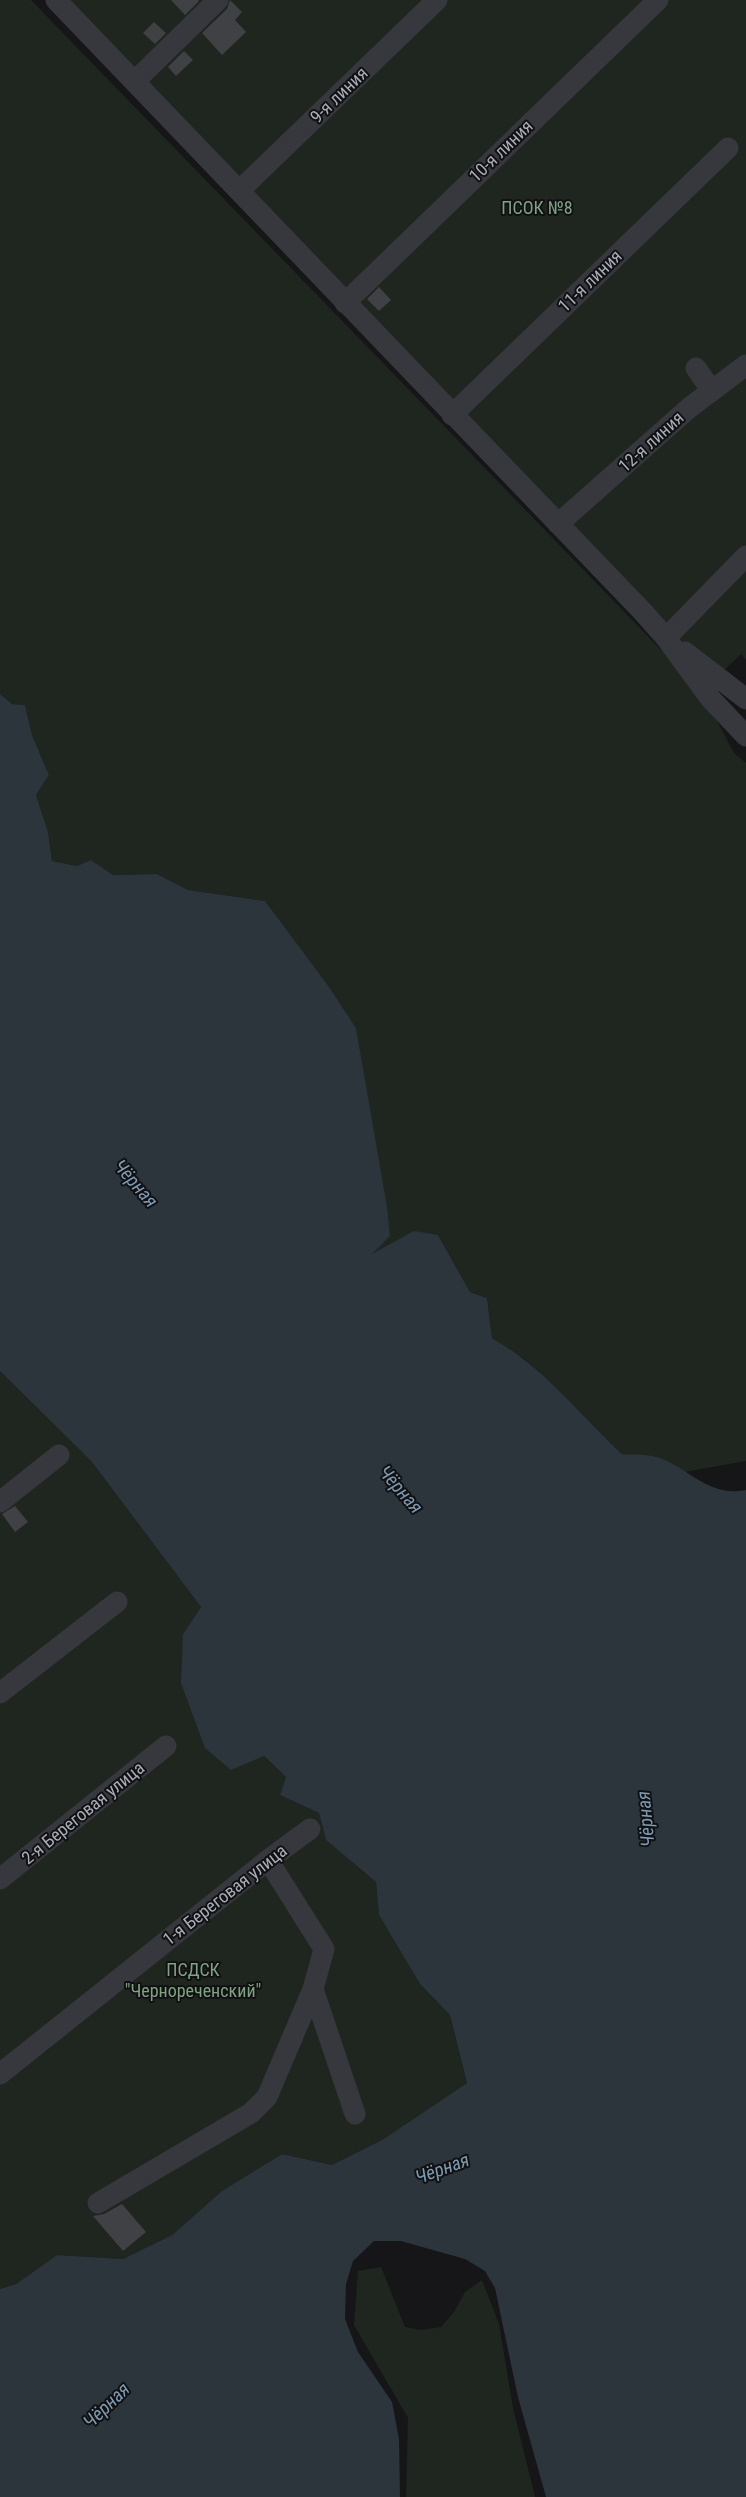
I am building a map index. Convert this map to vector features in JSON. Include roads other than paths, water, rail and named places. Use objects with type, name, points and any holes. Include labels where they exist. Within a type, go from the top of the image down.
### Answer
[{"type":"street","points":[[56,0],[240,190],[345,303],[666,638],[710,698],[746,736]]},
{"type":"street","points":[[135,81],[218,0]]},
{"type":"street","name":"9-я линия","points":[[240,190],[438,0]]},
{"type":"street","name":"10-я линия","points":[[345,303],[658,0]]},
{"type":"street","name":"11-я линия","points":[[452,415],[728,148]]},
{"type":"street","name":"12-я линия","points":[[558,524],[712,391],[746,365]]},
{"type":"street","points":[[696,368],[712,391]]},
{"type":"street","points":[[666,638],[746,556]]},
{"type":"street","points":[[666,638],[746,699]]},
{"type":"street","points":[[0,1502],[59,1455]]},
{"type":"street","points":[[0,1693],[117,1602]]},
{"type":"street","name":"2-я Береговая улица","points":[[0,1879],[166,1746]]},
{"type":"street","name":"1-я Береговая улица","points":[[0,2074],[268,1860],[310,1830]]},
{"type":"street","points":[[98,2203],[251,2113],[267,2097],[313,1989],[324,1949],[268,1860]]},
{"type":"street","points":[[313,1989],[356,2114]]},
{"type":"water","name":"Чёрная","points":[[0,694],[12,704],[25,705],[32,735],[49,775],[36,795],[48,832],[52,861],[77,866],[91,860],[113,875],[157,874],[188,890],[265,901],[329,987],[356,1028],[387,1207],[390,1236],[372,1254],[414,1231],[438,1235],[470,1292],[487,1298],[492,1338],[511,1350],[545,1377],[622,1454],[657,1457],[668,1461],[709,1485],[732,1491],[746,1490],[746,2497],[546,2497],[518,2397],[495,2288],[485,2271],[465,2259],[401,2241],[374,2241],[353,2261],[346,2284],[345,2319],[358,2352],[392,2402],[399,2439],[400,2497],[0,2497],[0,2289],[16,2284],[57,2255],[123,2259],[172,2235],[222,2191],[282,2154],[332,2165],[382,2140],[467,2083],[450,2015],[420,1984],[379,1915],[376,1882],[326,1840],[319,1813],[280,1795],[286,1777],[264,1756],[231,1770],[205,1748],[181,1683],[183,1634],[201,1607],[92,1462],[0,1371]]},
{"type":"park label","name":"ПСОК №8","points":[[537,208]]},
{"type":"park label","name":"ПСДСК \"Чернореченский\"","points":[[193,1980]]}]
